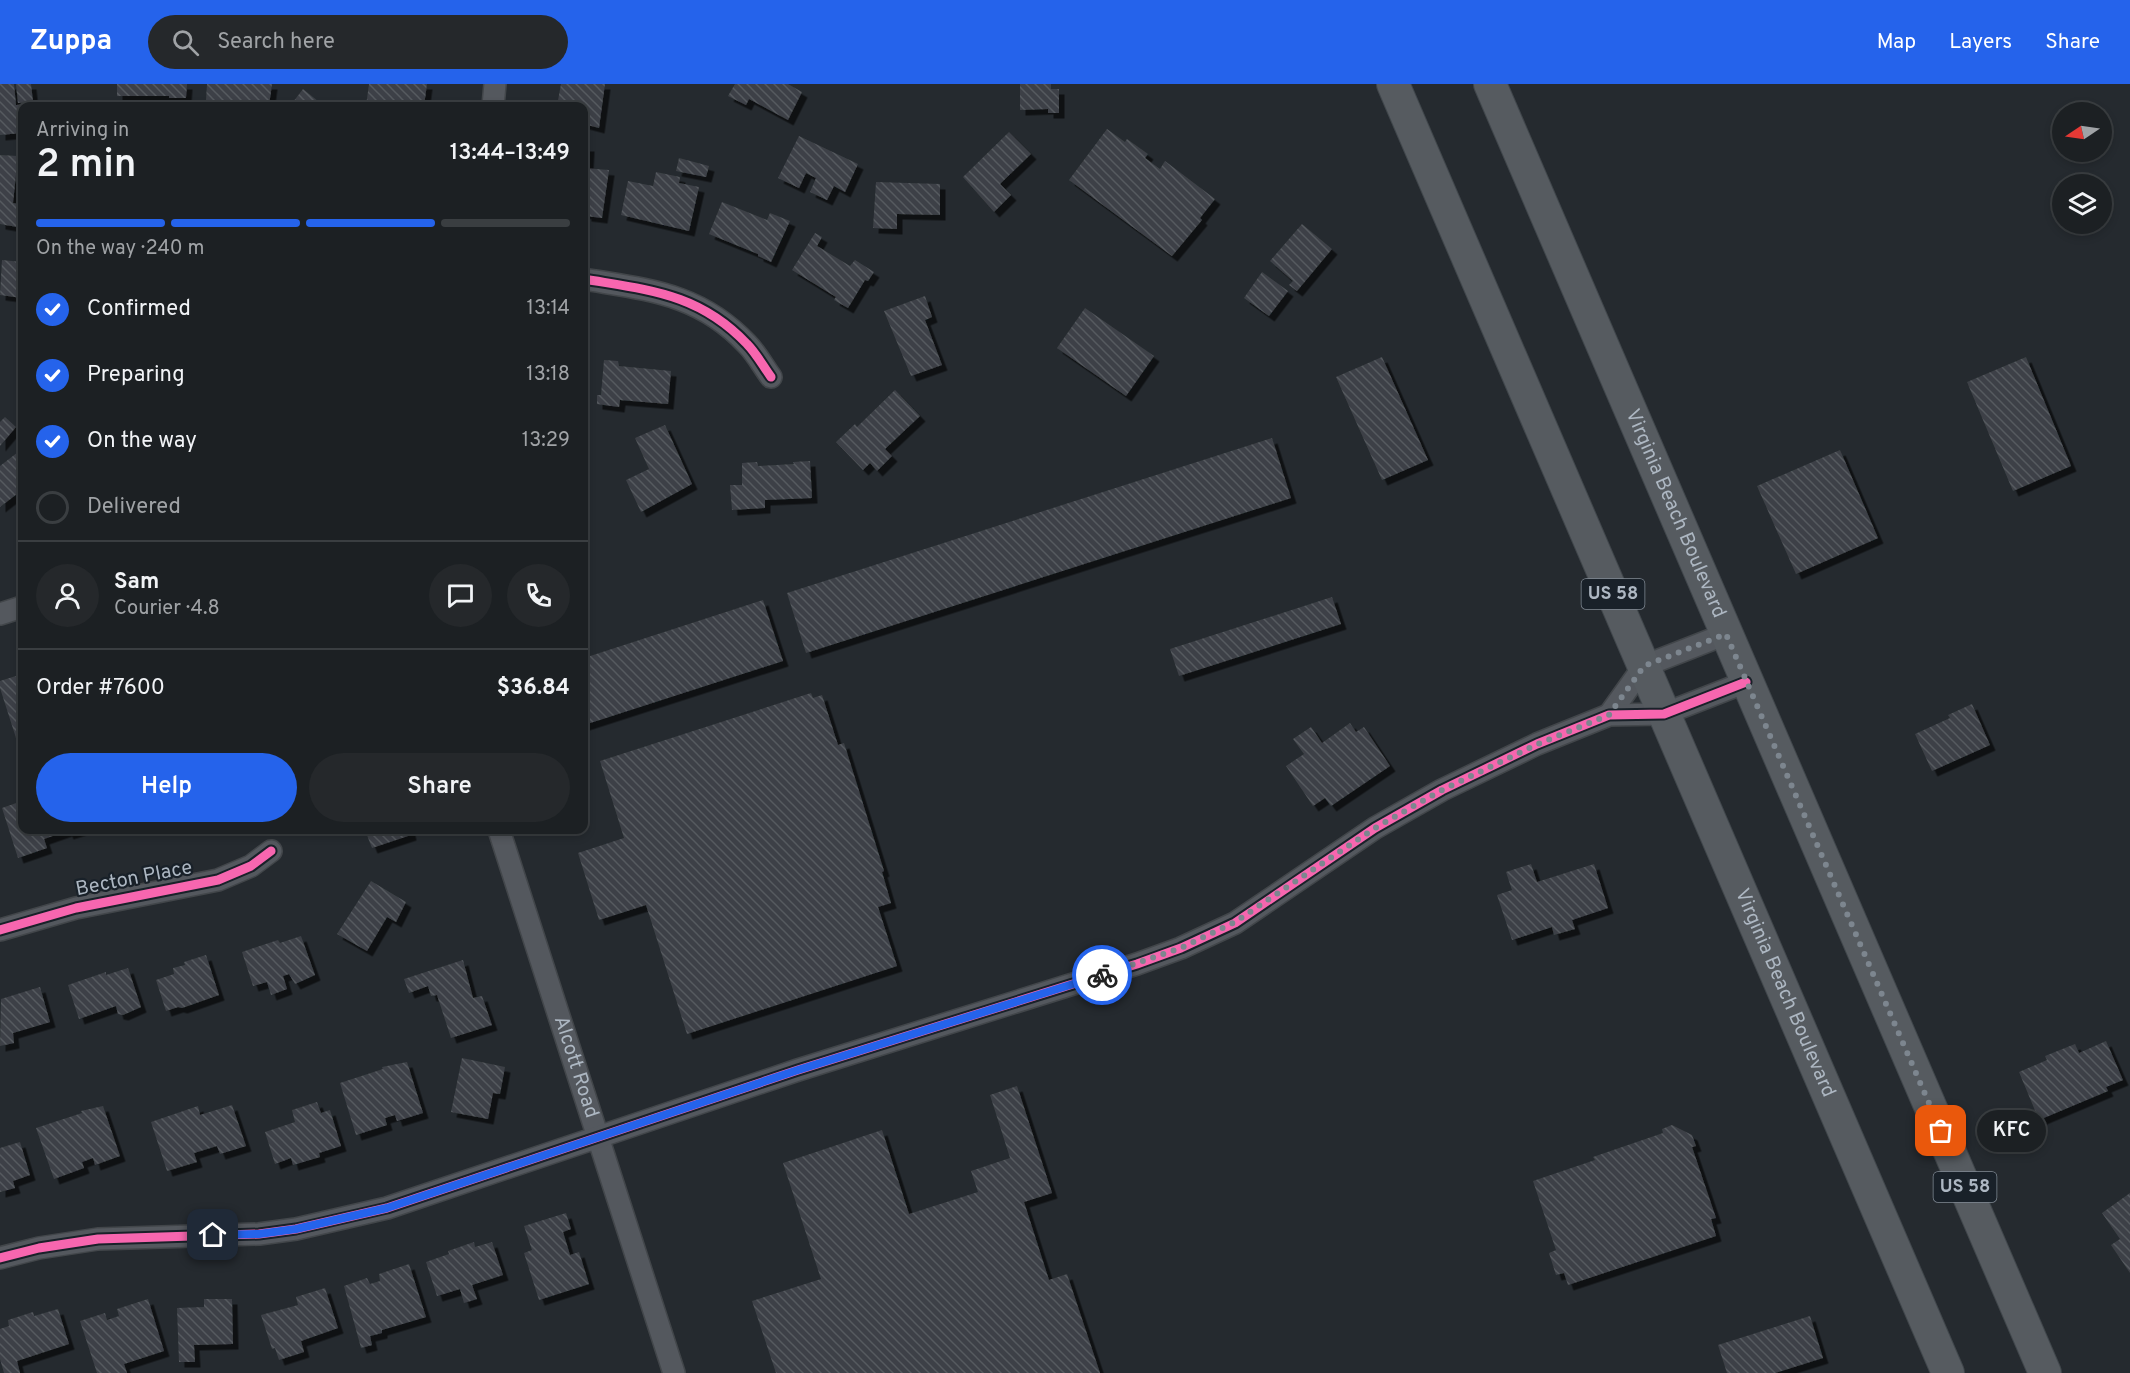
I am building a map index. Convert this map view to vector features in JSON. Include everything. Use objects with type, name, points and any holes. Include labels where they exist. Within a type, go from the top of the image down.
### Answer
[{"type":"main road","name":"Virginia Beach Boulevard","points":[[1394,84],[1948,1373]]},
{"type":"main road","name":"Virginia Beach Boulevard","points":[[1490,84],[2045,1373]]},
{"type":"street","points":[[493,102],[495,84]]},
{"type":"street","points":[[588,280],[659,291],[696,305],[724,323],[748,345],[771,377]]},
{"type":"street","points":[[0,614],[18,608]]},
{"type":"street","points":[[1609,715],[1644,666],[1726,634]]},
{"type":"street","points":[[0,1258],[39,1248],[98,1239],[259,1234],[296,1229],[387,1208],[798,1070],[976,1016],[1181,948],[1235,922],[1375,828],[1442,790],[1538,744],[1609,715],[1664,714],[1746,682]]},
{"type":"street","name":"Alcott Road","points":[[500,834],[674,1373]]},
{"type":"street","name":"Becton Place","points":[[0,930],[76,908],[218,880],[251,866],[271,852]]},
{"type":"building","points":[[0,84],[14,84],[16,105],[18,105],[18,133],[0,135]]},
{"type":"building","points":[[16,84],[31,84],[33,102],[18,103]]},
{"type":"building","points":[[117,84],[187,84],[186,98],[117,96]]},
{"type":"building","points":[[207,84],[272,84],[270,102],[206,100]]},
{"type":"building","points":[[369,84],[427,84],[425,102],[367,102]]},
{"type":"building","points":[[561,84],[605,84],[599,128],[588,125],[588,102],[558,102]]},
{"type":"building","points":[[735,84],[788,84],[802,92],[788,120],[749,99],[746,105],[728,96]]},
{"type":"building","points":[[1020,84],[1051,84],[1051,89],[1059,89],[1059,113],[1048,113],[1048,109],[1020,110]]},
{"type":"building","points":[[303,89],[319,102],[293,102]]},
{"type":"building","points":[[1107,129],[1125,142],[1127,139],[1148,154],[1145,158],[1160,169],[1165,161],[1215,199],[1200,218],[1202,220],[1172,256],[1069,180]]},
{"type":"building","points":[[1009,132],[1031,154],[1000,184],[1011,195],[994,212],[963,177]]},
{"type":"building","points":[[799,136],[858,164],[845,192],[834,186],[827,200],[810,192],[816,178],[806,173],[799,188],[778,178]]},
{"type":"building","points":[[0,155],[18,156],[13,203],[18,204],[17,227],[0,224]]},
{"type":"building","points":[[679,158],[709,166],[706,177],[676,171]]},
{"type":"building","points":[[588,168],[609,170],[602,218],[588,216]]},
{"type":"building","points":[[656,172],[680,177],[679,183],[699,187],[689,231],[621,215],[628,181],[653,186]]},
{"type":"building","points":[[876,182],[940,184],[940,215],[897,214],[897,229],[873,228]]},
{"type":"building","points":[[722,202],[767,220],[770,213],[790,221],[771,262],[758,254],[709,234]]},
{"type":"building","points":[[1302,224],[1332,249],[1297,291],[1289,285],[1293,281],[1270,261]]},
{"type":"building","points":[[815,233],[822,237],[817,246],[850,266],[855,260],[874,272],[868,281],[865,280],[848,308],[834,300],[836,297],[792,270]]},
{"type":"building","points":[[2,260],[18,262],[18,297],[0,295]]},
{"type":"building","points":[[1262,272],[1288,291],[1269,316],[1244,298]]},
{"type":"building","points":[[925,296],[932,317],[925,320],[942,365],[911,376],[884,311]]},
{"type":"building","points":[[1085,308],[1154,356],[1126,396],[1057,348]]},
{"type":"building","points":[[1382,357],[1428,460],[1382,480],[1336,377]]},
{"type":"building","points":[[2026,357],[2071,466],[2013,491],[1967,382]]},
{"type":"building","points":[[604,360],[618,361],[619,366],[671,371],[668,404],[620,400],[619,407],[597,404],[597,395],[601,395]]},
{"type":"building","points":[[895,390],[920,416],[885,449],[892,456],[877,471],[870,463],[863,470],[836,442],[855,424],[857,427]]},
{"type":"building","points":[[5,417],[16,427],[0,446],[0,422]]},
{"type":"building","points":[[665,425],[692,484],[641,512],[626,480],[649,469],[635,438]]},
{"type":"building","points":[[1272,438],[1291,498],[806,653],[787,593]]},
{"type":"building","points":[[1840,450],[1878,538],[1796,574],[1757,486]]},
{"type":"building","points":[[18,452],[18,493],[0,507],[0,466]]},
{"type":"building","points":[[810,461],[812,498],[765,500],[765,508],[732,510],[730,485],[742,485],[742,463],[757,462],[758,466]]},
{"type":"building","points":[[1332,597],[1341,624],[1179,676],[1170,649]]},
{"type":"building","points":[[763,600],[783,661],[588,724],[588,657]]},
{"type":"building","points":[[18,675],[18,737],[16,738],[0,688],[0,681]]},
{"type":"building","points":[[811,693],[813,698],[822,695],[838,745],[844,743],[884,871],[882,872],[891,903],[878,907],[897,966],[687,1034],[646,905],[599,920],[578,853],[624,838],[600,761]]},
{"type":"building","points":[[1972,704],[1990,745],[1932,771],[1915,734],[1950,718],[1948,715]]},
{"type":"building","points":[[1350,723],[1356,732],[1364,727],[1390,766],[1331,806],[1325,798],[1313,806],[1286,766],[1304,754],[1293,739],[1311,727],[1322,743]]},
{"type":"building","points":[[18,802],[18,834],[58,834],[44,839],[47,848],[18,858],[2,808]]},
{"type":"building","points":[[367,834],[411,834],[411,835],[372,848]]},
{"type":"building","points":[[1531,864],[1537,882],[1594,864],[1608,908],[1572,920],[1575,929],[1554,935],[1552,927],[1512,940],[1497,895],[1512,890],[1506,872]]},
{"type":"building","points":[[371,881],[406,902],[396,922],[387,917],[367,951],[337,934]]},
{"type":"building","points":[[301,936],[315,975],[295,984],[289,974],[283,976],[287,989],[271,995],[267,982],[253,986],[242,952],[278,940],[280,943]]},
{"type":"building","points":[[206,955],[219,995],[166,1011],[156,980],[174,974],[173,968],[185,965],[184,962]]},
{"type":"building","points":[[463,960],[473,998],[482,996],[492,1025],[451,1038],[437,995],[431,996],[428,986],[409,993],[404,979]]},
{"type":"building","points":[[128,968],[141,1007],[123,1015],[118,1014],[116,1006],[79,1019],[68,985],[106,972],[106,975]]},
{"type":"building","points":[[40,987],[50,1022],[13,1033],[14,1043],[0,1046],[1,999]]},
{"type":"building","points":[[2106,1041],[2123,1080],[2106,1087],[2108,1091],[2039,1120],[2019,1072],[2047,1060],[2045,1056],[2075,1044],[2079,1053]]},
{"type":"building","points":[[462,1058],[505,1067],[500,1094],[493,1093],[488,1119],[451,1112]]},
{"type":"building","points":[[407,1062],[423,1113],[397,1121],[395,1115],[385,1118],[387,1125],[356,1135],[340,1083],[383,1069],[382,1067]]},
{"type":"building","points":[[1017,1086],[1052,1193],[1024,1202],[1049,1280],[1067,1274],[1100,1373],[776,1373],[752,1301],[821,1279],[783,1163],[882,1130],[909,1214],[978,1192],[971,1171],[1010,1158],[990,1095]]},
{"type":"building","points":[[317,1102],[321,1113],[330,1110],[341,1146],[319,1153],[320,1157],[293,1165],[291,1158],[275,1164],[265,1132],[295,1122],[292,1110]]},
{"type":"building","points":[[232,1105],[246,1146],[220,1154],[217,1146],[194,1153],[197,1162],[167,1171],[151,1122],[198,1106],[200,1115]]},
{"type":"building","points":[[103,1106],[120,1156],[95,1165],[93,1158],[82,1162],[84,1168],[54,1179],[36,1128],[82,1113],[81,1111]]},
{"type":"building","points":[[1672,1125],[1692,1135],[1696,1146],[1692,1147],[1716,1218],[1711,1219],[1716,1236],[1568,1285],[1564,1273],[1556,1275],[1549,1253],[1556,1250],[1533,1181],[1663,1133],[1662,1129]]},
{"type":"building","points":[[20,1142],[30,1175],[13,1181],[15,1188],[0,1192],[0,1148]]},
{"type":"building","points":[[2130,1193],[2130,1273],[2111,1245],[2120,1239],[2102,1213]]},
{"type":"building","points":[[566,1213],[571,1229],[563,1232],[570,1255],[579,1252],[589,1284],[539,1300],[524,1253],[532,1250],[524,1226]]},
{"type":"building","points":[[474,1242],[475,1247],[492,1242],[503,1275],[472,1285],[477,1299],[464,1303],[460,1289],[437,1296],[426,1262]]},
{"type":"building","points":[[409,1264],[426,1317],[382,1330],[382,1333],[370,1336],[372,1345],[361,1348],[344,1286],[367,1278],[370,1284],[380,1281],[379,1274]]},
{"type":"building","points":[[325,1288],[338,1328],[301,1341],[304,1352],[279,1360],[275,1348],[272,1349],[261,1315],[298,1305],[296,1297]]},
{"type":"building","points":[[148,1299],[164,1351],[124,1364],[127,1373],[97,1373],[80,1321],[105,1313],[107,1320],[119,1316],[117,1309]]},
{"type":"building","points":[[204,1299],[232,1299],[233,1344],[194,1345],[195,1362],[179,1362],[177,1308],[204,1307]]},
{"type":"building","points":[[58,1309],[69,1344],[17,1361],[20,1373],[4,1373],[0,1359],[0,1329],[9,1326],[8,1320],[33,1312],[34,1316]]},
{"type":"building","points":[[1810,1316],[1823,1358],[1775,1373],[1727,1373],[1718,1345]]},
{"type":"cycle path","points":[[588,280],[672,296],[710,314],[729,327],[747,344],[771,377]]},
{"type":"cycle path","points":[[0,1258],[39,1248],[98,1239],[259,1234],[296,1229],[387,1208],[798,1070],[1137,964],[1181,948],[1235,923],[1375,828],[1442,790],[1537,744],[1609,715],[1664,714],[1746,682]]},
{"type":"cycle path","points":[[0,930],[76,908],[218,880],[251,866],[271,851]]},
{"type":"way so far","points":[[1102,975],[1181,948],[1235,922],[1375,828],[1442,790],[1538,744],[1609,715],[1644,666],[1726,634],[1941,1131]]},
{"type":"place","name":"KFC","points":[[1941,1131]]},
{"type":"route","points":[[213,1235],[259,1234],[296,1229],[387,1208],[798,1070],[1102,975]]}]
